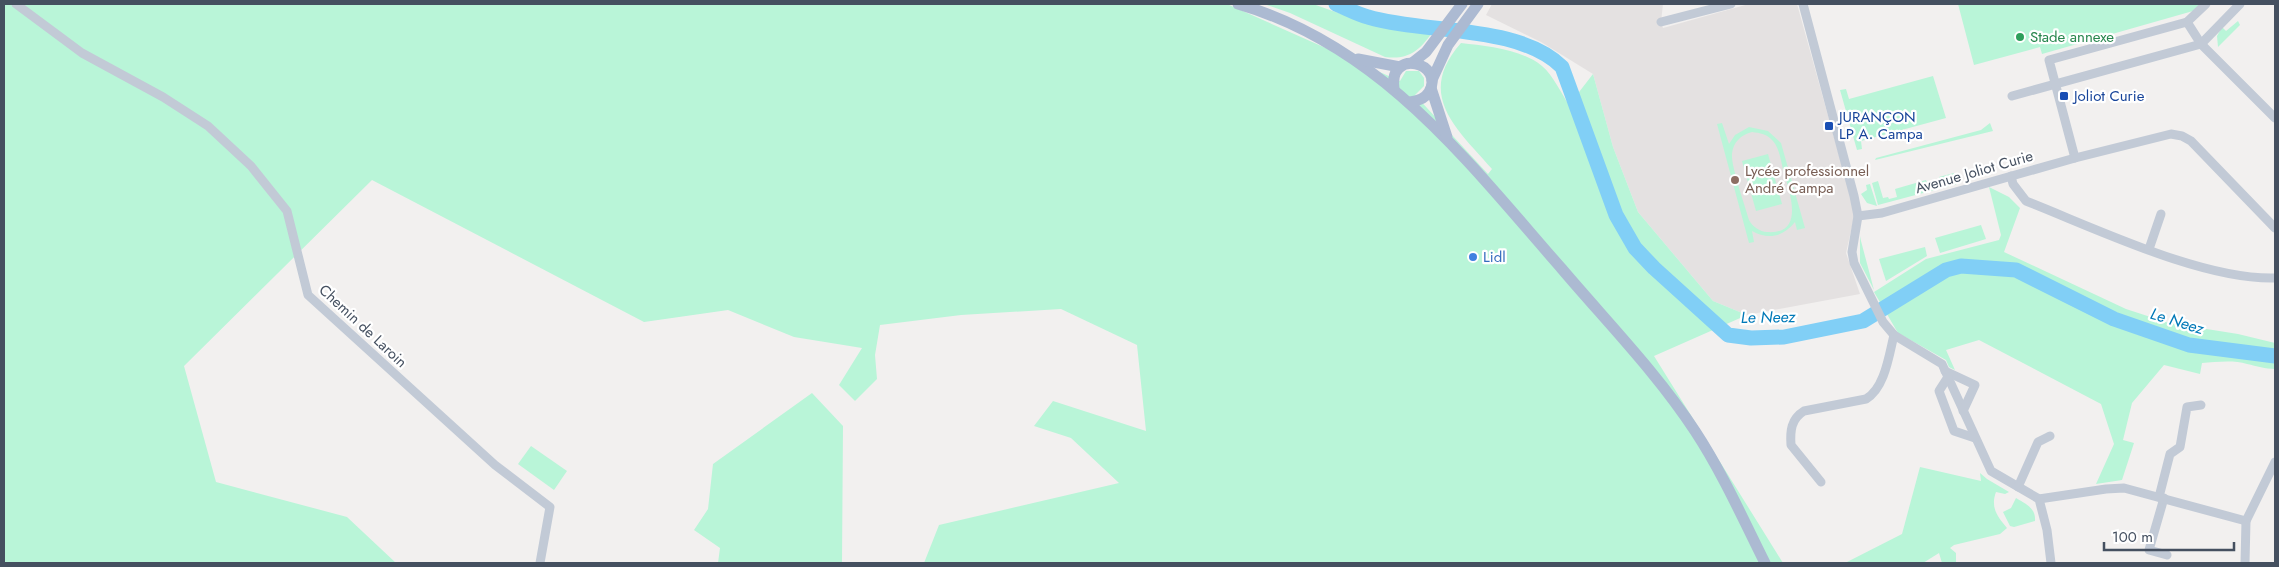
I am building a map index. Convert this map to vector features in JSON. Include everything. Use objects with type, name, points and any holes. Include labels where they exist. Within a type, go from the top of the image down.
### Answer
[{"type":"main road","points":[[1238,4],[1275,16],[1352,57],[1394,89],[1403,100],[1410,102],[1419,101],[1427,96],[1448,45],[1478,4]]},
{"type":"main road","points":[[1352,57],[1382,65],[1400,67],[1412,63],[1435,39],[1462,4]]},
{"type":"main road","points":[[1412,63],[1421,65],[1429,71],[1448,139]]},
{"type":"main road","points":[[1394,89],[1393,81],[1400,67]]},
{"type":"main road","points":[[1410,102],[1448,139],[1647,368],[1689,422],[1712,460],[1765,563]]},
{"type":"street","name":"Chemin de Laroin","points":[[16,4],[82,53],[163,97],[208,126],[251,166],[287,211],[308,295],[495,465],[550,507],[540,563]]},
{"type":"street","points":[[1661,22],[1731,4]]},
{"type":"street","points":[[1804,4],[1858,216],[1852,252],[1854,263],[1864,288],[1883,322],[1894,335],[1942,364],[1991,471],[2039,499],[2124,488],[2246,521]]},
{"type":"street","points":[[2075,158],[2049,60],[2187,22],[2206,4]]},
{"type":"street","points":[[2012,96],[2201,44],[2240,4]]},
{"type":"street","points":[[2187,22],[2201,44],[2275,118]]},
{"type":"street","name":"Avenue Joliot Curie","points":[[1858,216],[1882,213],[2159,135],[2182,136],[2191,141],[2275,228]]},
{"type":"street","points":[[2011,176],[2013,184],[2026,201],[2149,249],[2207,268],[2255,279],[2275,278]]},
{"type":"street","points":[[2149,249],[2162,214]]},
{"type":"street","points":[[1821,482],[1791,445],[1792,425],[1797,416],[1804,411],[1866,399],[1873,395],[1879,387],[1894,335]]},
{"type":"street","points":[[1946,374],[1975,385],[1963,411]]},
{"type":"street","points":[[1946,374],[1939,391],[1954,431],[1975,438]]},
{"type":"street","points":[[2167,555],[2150,550],[2170,454],[2180,446],[2187,407],[2201,405]]},
{"type":"street","points":[[2018,487],[2038,442],[2050,436]]},
{"type":"street","points":[[2245,563],[2246,521],[2275,462]]},
{"type":"street","points":[[2039,499],[2047,530],[2051,563]]},
{"type":"shaded area","name":"Lycée professionnel André Campa","points":[[1492,4],[1663,4],[1661,22],[1663,28],[1749,4],[1797,4],[1855,213],[1846,253],[1860,294],[1747,315],[1713,301],[1638,212],[1613,147],[1593,74],[1541,42],[1486,15]]},
{"type":"green space","points":[[4,4],[1227,4],[1400,81],[1406,71],[1419,71],[1424,78],[1424,86],[1415,95],[1488,174],[1492,169],[1455,125],[1446,110],[1441,95],[1442,79],[1448,62],[1461,43],[1503,49],[1534,60],[1550,74],[1569,105],[1593,74],[1613,147],[1638,212],[1713,301],[1747,315],[1654,356],[1783,563],[924,563],[939,525],[1119,483],[1071,438],[1034,426],[1053,401],[1146,431],[1137,345],[1061,309],[961,315],[880,325],[875,355],[877,379],[855,401],[839,385],[862,348],[794,337],[728,310],[644,322],[372,180],[184,366],[216,482],[347,517],[396,563],[4,563]]},
{"type":"green space","points":[[1264,4],[1313,4],[1361,21],[1432,33],[1412,53],[1400,57],[1385,57],[1290,13]]},
{"type":"green space","name":"Stade annexe","points":[[1958,4],[2200,4],[2193,11],[2042,54],[2040,47],[1974,65]]},
{"type":"green space","points":[[2238,21],[2240,25],[2218,47],[2217,36],[2222,27],[2226,31]]},
{"type":"green space","points":[[1933,76],[1946,118],[1861,141],[1862,149],[1857,150],[1840,90],[1846,89],[1849,99]]},
{"type":"green space","points":[[1722,123],[1729,144],[1735,135],[1749,127],[1768,131],[1781,143],[1805,228],[1797,230],[1795,222],[1785,231],[1775,236],[1764,236],[1752,231],[1754,242],[1749,243],[1717,124]],"holes":[[[1752,132],[1768,137],[1773,141],[1779,152],[1792,211],[1791,220],[1787,227],[1779,231],[1762,231],[1750,222],[1734,168],[1732,154],[1736,143],[1744,135]]]},
{"type":"green space","points":[[1990,123],[1993,131],[1875,160],[1876,158],[1981,130]]},
{"type":"green space","points":[[1768,154],[1782,204],[1756,211],[1742,161]]},
{"type":"green space","points":[[1954,173],[1957,184],[1878,205],[1872,183],[1878,181],[1883,198],[1888,197],[1889,199],[1897,197],[1895,189],[1926,180],[1928,187],[1941,183],[1939,177]]},
{"type":"green space","points":[[1870,184],[1877,206],[1867,203],[1861,194],[1867,190],[1866,185]]},
{"type":"green space","points":[[1989,187],[2009,197],[2020,208],[2004,252],[2126,309],[2169,323],[2238,334],[2275,343],[2275,369],[2236,362],[2213,362],[2202,363],[2200,374],[2164,365],[2132,403],[2123,440],[2134,443],[2122,480],[2096,484],[2114,444],[2101,404],[1979,340],[1946,350],[1955,370],[1949,367],[1946,360],[1898,333],[1874,292],[1926,259],[1999,240],[2001,235]]},
{"type":"green space","points":[[1981,225],[1986,239],[1940,253],[1935,238]]},
{"type":"green space","points":[[1860,236],[1861,241],[1874,290],[1860,263]]},
{"type":"green space","points":[[1925,247],[1927,256],[1886,281],[1879,259]]},
{"type":"green space","points":[[812,393],[843,426],[842,563],[718,563],[720,548],[694,530],[708,509],[713,464]]},
{"type":"green space","points":[[531,446],[567,471],[554,490],[518,464]]},
{"type":"green space","points":[[1920,467],[1981,481],[1980,473],[2009,492],[2005,494],[1996,492],[1994,498],[1994,508],[2007,528],[2000,534],[1954,545],[1950,548],[1956,553],[1956,563],[1942,563],[1939,553],[1923,563],[1845,563],[1902,534]]},
{"type":"green space","points":[[2016,498],[2027,504],[2032,510],[2035,521],[2014,527],[2010,526],[2003,512],[2011,508]]},
{"type":"waterway","name":"Le Neez","points":[[1336,4],[1364,16],[1391,22],[1470,32],[1521,43],[1544,53],[1562,67],[1616,215],[1635,248],[1654,268],[1728,335],[1751,338],[1784,337],[1863,321],[1946,270],[1961,266],[2016,270],[2114,319],[2189,345],[2275,356]]},
{"type":"place","name":"Stade annexe","points":[[2020,37]]},
{"type":"place","name":"Joliot Curie","points":[[2064,96]]},
{"type":"place","name":"JURANÇON LP A. Campa","points":[[1829,126]]},
{"type":"place","name":"Lycée professionnel André Campa","points":[[1735,180]]},
{"type":"place","name":"Lidl","points":[[1473,257]]}]
